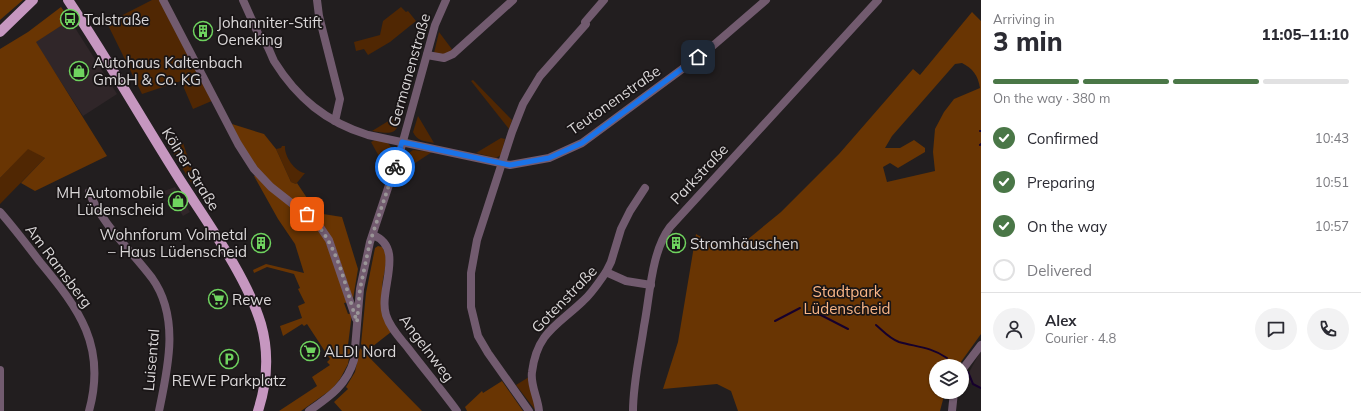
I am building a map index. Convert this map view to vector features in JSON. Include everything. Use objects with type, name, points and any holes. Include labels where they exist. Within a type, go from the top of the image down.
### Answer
[{"type":"main road","points":[[0,32],[32,0]]},
{"type":"main road","name":"Kölner Straße","points":[[68,0],[235,269],[252,302],[261,326],[266,365],[258,411]]},
{"type":"street","points":[[163,0],[243,153],[258,175],[307,214],[322,230],[335,254],[357,322]]},
{"type":"street","name":"Teutonenstraße","points":[[243,0],[260,38],[265,42],[273,59],[296,92],[323,114],[356,131],[513,165],[549,158],[582,143],[708,50],[766,0]]},
{"type":"street","points":[[317,0],[319,16],[340,99],[335,121]]},
{"type":"street","name":"Germanenstraße","points":[[309,411],[340,387],[350,372],[354,360],[360,289],[372,235],[402,142],[435,25],[446,0]]},
{"type":"street","points":[[427,55],[444,58],[453,54],[513,0]]},
{"type":"street","points":[[529,411],[482,344],[475,326],[471,307],[470,278],[475,248],[516,120],[530,91],[540,76],[586,24],[585,22],[604,0]]},
{"type":"street","name":"Parkstraße","points":[[633,411],[634,389],[651,285],[661,243],[670,227],[878,0]]},
{"type":"street","points":[[606,272],[611,262],[621,229],[630,211],[645,188]]},
{"type":"street","name":"Luisental","points":[[89,192],[113,232],[152,278],[165,306],[169,333],[169,345],[165,383],[159,411]]},
{"type":"street","name":"Am Ramsberg","points":[[0,212],[66,293],[84,323],[91,345],[94,369],[93,393],[89,411]]},
{"type":"street","name":"Angelnweg","points":[[372,235],[378,237],[384,244],[389,255],[389,269],[384,302],[389,322],[457,411]]},
{"type":"street","name":"Gotenstraße","points":[[539,411],[532,372],[540,345],[551,328],[584,300],[606,272],[626,281],[651,285]]},
{"type":"street","points":[[969,361],[981,345]]},
{"type":"street","points":[[0,370],[0,411]]},
{"type":"street","points":[[952,411],[953,399]]},
{"type":"shaded area","points":[[152,0],[162,0],[214,100],[193,109],[181,81],[142,94],[107,23]]},
{"type":"shaded area","points":[[401,7],[406,12],[408,11],[416,21],[390,42],[368,55],[364,49],[356,51],[354,42],[380,35],[383,21]]},
{"type":"shaded area","name":"Autohaus Kaltenbach GmbH & Co. KG","points":[[70,20],[117,94],[83,116],[35,42]]},
{"type":"shaded area","points":[[439,32],[454,52],[448,55],[434,53]]},
{"type":"shaded area","points":[[473,80],[512,120],[509,129],[471,81]]},
{"type":"shaded area","points":[[403,112],[399,125],[391,133],[372,131]]},
{"type":"shaded area","points":[[418,116],[434,143],[421,140],[413,132]]},
{"type":"shaded area","points":[[167,137],[176,144],[180,142],[183,143],[197,184],[195,189],[168,144],[169,141]]},
{"type":"shaded area","points":[[501,138],[505,139],[501,155],[496,158],[476,153]]},
{"type":"shaded area","points":[[375,140],[387,142],[391,147],[386,169],[371,142]]},
{"type":"shaded area","points":[[282,146],[285,146],[288,159],[294,167],[305,173],[296,184],[291,182],[276,149],[281,148]]},
{"type":"shaded area","points":[[28,148],[45,158],[0,204],[0,178]]},
{"type":"shaded area","points":[[413,150],[432,152],[400,173],[406,155]]},
{"type":"shaded area","name":"MH Automobile Lüdenscheid","points":[[175,187],[190,212],[183,216],[169,194],[166,195],[164,191]]},
{"type":"shaded area","points":[[981,350],[981,388],[969,382],[969,372]]},
{"type":"shaded area","points":[[529,377],[536,411],[516,385]]},
{"type":"green space","points":[[0,0],[23,0],[0,20]]},
{"type":"green space","points":[[61,7],[70,20],[36,42],[107,156],[35,191],[21,183],[45,158],[28,149],[0,178],[0,49],[28,32]]},
{"type":"green space","name":"Stadtpark Lüdenscheid","points":[[972,12],[981,21],[981,334],[963,359],[929,359],[929,399],[943,399],[940,411],[738,411],[731,391],[717,384],[663,389],[678,342],[696,234],[724,251],[729,244],[736,249],[781,212],[839,154],[913,69],[920,75]],"holes":[[[962,63],[972,70],[978,79],[980,88],[954,99],[944,112],[935,129],[933,152],[935,171],[887,182],[883,167],[890,163],[898,168],[925,152],[925,148],[914,140],[900,148],[885,148],[892,136],[955,64]]]},
{"type":"green space","points":[[232,124],[264,134],[276,149],[291,182],[297,183],[317,213],[342,217],[358,269],[353,299],[330,240],[249,160]]},
{"type":"green space","points":[[257,175],[321,230],[349,302],[344,303],[348,314],[352,313],[348,345],[351,346],[348,364],[340,379],[332,389],[301,411],[279,411],[317,386],[312,377],[330,365],[327,362],[330,359],[307,324],[304,326],[302,324],[283,336],[280,326],[302,318],[298,306],[305,303],[298,289],[300,288],[294,274],[267,267],[254,273],[253,270],[266,264],[304,273],[295,244],[278,219],[254,176]]},
{"type":"green space","points":[[378,246],[382,247],[386,257],[382,289],[384,305],[391,332],[368,350],[361,344],[366,293],[375,248]]},
{"type":"green space","points":[[360,348],[422,411],[342,411],[334,402],[348,389],[346,387],[355,372]]},
{"type":"green space","points":[[502,381],[523,411],[467,411],[465,407],[482,391],[483,393]]},
{"type":"waterway","points":[[775,321],[800,308]]},
{"type":"waterway","points":[[815,312],[848,329]]},
{"type":"waterway","points":[[876,325],[896,341],[930,349],[947,358]]},
{"type":"waterway","points":[[969,374],[973,384],[981,388]]},
{"type":"way so far","points":[[307,214],[318,224],[329,240],[357,322],[360,289],[370,242],[395,167]]},
{"type":"place","name":"Talstraße","points":[[70,19]]},
{"type":"place","name":"Johanniter-Stift Oeneking","points":[[203,31]]},
{"type":"place","name":"Autohaus Kaltenbach GmbH & Co. KG","points":[[79,71]]},
{"type":"place","name":"MH Automobile Lüdenscheid","points":[[178,201]]},
{"type":"place","name":"Wohnforum Volmetal – Haus Lüdenscheid","points":[[261,243]]},
{"type":"place","name":"Stromhäuschen","points":[[676,243]]},
{"type":"place","name":"Rewe","points":[[218,299]]},
{"type":"place","name":"ALDI Nord","points":[[310,351]]},
{"type":"place","name":"REWE Parkplatz","points":[[229,359]]},
{"type":"route","points":[[395,167],[402,142],[510,165],[549,158],[582,143],[698,57]]}]
